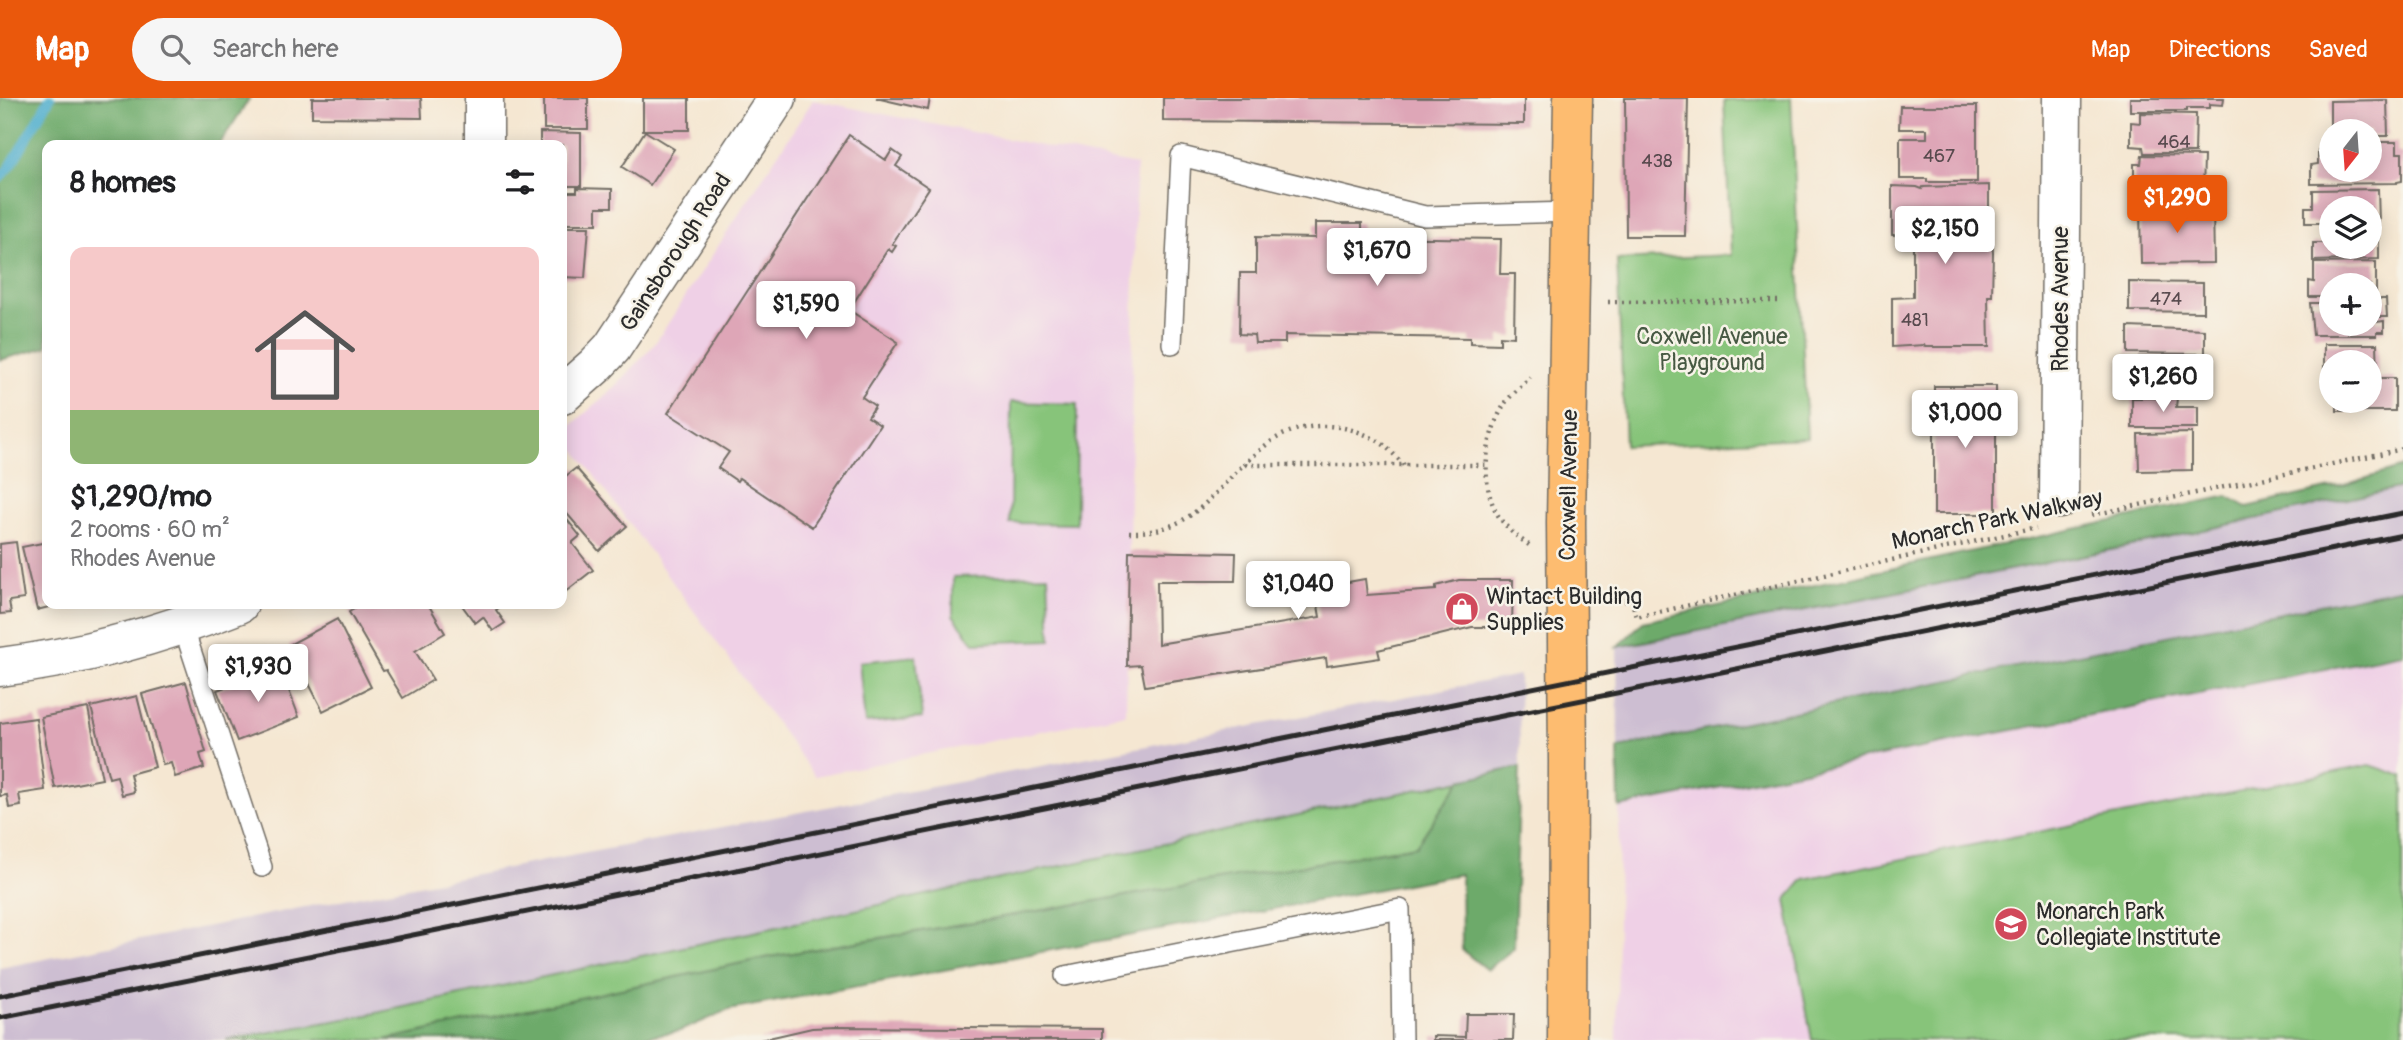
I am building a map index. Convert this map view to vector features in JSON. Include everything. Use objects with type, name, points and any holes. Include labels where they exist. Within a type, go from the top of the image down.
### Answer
[{"type":"main road","name":"Coxwell Avenue","points":[[1567,1040],[1566,522],[1573,98]]},
{"type":"street","points":[[484,98],[484,140]]},
{"type":"street","name":"Gainsborough Road","points":[[567,391],[612,348],[777,98]]},
{"type":"street","name":"Rhodes Avenue","points":[[2062,98],[2064,514]]},
{"type":"street","points":[[0,667],[75,656],[183,626],[226,609]]},
{"type":"lane","points":[[1172,345],[1181,156],[1425,216],[1572,212]]},
{"type":"lane","points":[[183,626],[262,867]]},
{"type":"lane","points":[[1065,976],[1400,909],[1402,1040]]},
{"type":"path","points":[[1608,302],[1781,301]]},
{"type":"path","points":[[1530,377],[1505,402],[1492,427],[1486,465],[1493,503],[1506,528],[1533,548]]},
{"type":"path","points":[[1129,532],[1169,528],[1196,512],[1243,465],[1269,443],[1292,430],[1311,426],[1335,426],[1365,435],[1384,445],[1404,465]]},
{"type":"path","name":"Monarch Park Walkway","points":[[1610,601],[1632,601],[1636,617],[2064,514],[2403,449]]},
{"type":"path","points":[[1243,465],[1486,465]]},
{"type":"shaded area","points":[[813,100],[1136,165],[1126,714],[815,776],[567,438],[567,429],[617,385],[654,345]]},
{"type":"shaded area","points":[[2403,487],[2403,588],[1618,748],[1617,647],[2121,548]]},
{"type":"shaded area","name":"Monarch Park Collegiate Institute","points":[[2403,654],[2403,1040],[1617,1040],[1619,807]]},
{"type":"shaded area","points":[[1519,675],[1520,767],[367,1015],[226,1040],[0,1040],[0,968],[345,899]]},
{"type":"green space","points":[[0,98],[250,98],[222,140],[42,140],[42,348],[0,360]]},
{"type":"green space","name":"Coxwell Avenue Playground","points":[[1791,98],[1807,438],[1625,446],[1617,260],[1731,255],[1724,101]]},
{"type":"green space","points":[[1011,402],[1077,404],[1076,524],[1010,523]]},
{"type":"green space","points":[[2403,467],[2403,487],[2121,548],[1617,647],[1643,622],[2228,496],[2247,507],[2344,485]]},
{"type":"green space","points":[[1048,575],[1051,640],[974,643],[953,615],[953,577]]},
{"type":"green space","points":[[2403,588],[2403,654],[1619,807],[1618,748]]},
{"type":"green space","points":[[916,656],[922,718],[865,723],[859,662]]},
{"type":"green space","points":[[2370,765],[2403,776],[2403,1040],[1812,1040],[1786,900],[1804,879]]},
{"type":"green space","points":[[1520,767],[1514,948],[1487,970],[1462,950],[1461,874],[729,1010],[680,1031],[624,1040],[385,1040],[770,957],[1416,846],[1461,780]]},
{"type":"green space","points":[[1461,780],[1416,846],[770,957],[385,1040],[226,1040],[367,1015]]},
{"type":"building","points":[[312,98],[421,98],[422,118],[312,117]]},
{"type":"building","points":[[544,98],[588,98],[588,129],[544,129]]},
{"type":"building","points":[[643,98],[689,98],[689,130],[643,130]]},
{"type":"building","points":[[876,98],[930,98],[928,110]]},
{"type":"building","points":[[1163,98],[1524,98],[1524,124],[1163,121]]},
{"type":"building","points":[[1625,98],[1688,98],[1685,236],[1626,236]]},
{"type":"building","points":[[2130,98],[2224,98],[2223,105],[2210,104],[2210,108],[2187,108],[2187,111],[2130,111]]},
{"type":"building","points":[[2387,100],[2388,136],[2382,136],[2382,119],[2330,119],[2330,101]]},
{"type":"building","points":[[1900,106],[1977,106],[1977,182],[1900,179],[1900,138],[1927,138],[1927,129],[1899,129]]},
{"type":"building","points":[[2140,113],[2196,114],[2195,153],[2144,153],[2143,147],[2131,146],[2131,122],[2140,123]]},
{"type":"building","points":[[645,131],[674,149],[650,185],[622,167]]},
{"type":"building","points":[[540,132],[581,133],[581,186],[567,186],[567,140],[540,140]]},
{"type":"building","points":[[849,135],[886,160],[892,150],[902,157],[896,166],[929,188],[892,244],[896,246],[892,252],[888,249],[849,310],[898,342],[862,397],[875,406],[868,417],[880,425],[812,527],[739,478],[737,481],[718,468],[729,452],[668,413]]},
{"type":"building","points":[[2382,142],[2397,142],[2397,153],[2402,153],[2402,181],[2397,183],[2311,184],[2311,165],[2318,164],[2318,150],[2319,182],[2382,182]]},
{"type":"building","points":[[2142,155],[2204,156],[2203,193],[2134,192],[2134,164],[2141,164]]},
{"type":"building","points":[[1989,185],[1989,226],[1983,226],[1983,230],[1988,230],[1988,235],[1992,235],[1993,253],[1992,296],[1988,296],[1989,347],[1892,347],[1892,298],[1913,297],[1913,235],[1892,235],[1892,186],[1922,189]]},
{"type":"building","points":[[577,188],[612,189],[612,207],[597,207],[597,224],[567,224],[567,192],[577,192]]},
{"type":"building","points":[[2378,189],[2378,196],[2319,196],[2319,223],[2305,223],[2305,207],[2313,207],[2313,190]]},
{"type":"building","points":[[2213,206],[2214,263],[2141,264],[2140,207]]},
{"type":"building","points":[[1315,223],[1362,223],[1362,237],[1501,239],[1500,274],[1515,274],[1514,337],[1500,336],[1500,344],[1470,343],[1470,338],[1285,335],[1285,343],[1255,343],[1254,335],[1239,334],[1240,273],[1256,273],[1256,237],[1315,238]]},
{"type":"building","points":[[567,227],[589,227],[585,278],[567,277]]},
{"type":"building","points":[[2313,243],[2319,243],[2319,259],[2379,259],[2313,261]]},
{"type":"building","points":[[2376,262],[2376,273],[2319,273],[2319,297],[2309,297],[2309,281],[2314,282],[2314,263]]},
{"type":"building","points":[[2129,282],[2203,283],[2203,312],[2129,311]]},
{"type":"building","points":[[2382,299],[2386,299],[2387,317],[2382,317]]},
{"type":"building","points":[[2310,303],[2319,303],[2319,335],[2313,335]]},
{"type":"building","points":[[2128,327],[2205,330],[2205,354],[2128,353]]},
{"type":"building","points":[[2324,344],[2377,344],[2377,350],[2324,350]]},
{"type":"building","points":[[2187,356],[2187,370],[2194,369],[2195,394],[2128,396],[2128,364],[2139,363],[2139,357]]},
{"type":"building","points":[[2382,378],[2395,378],[2395,411],[2382,411]]},
{"type":"building","points":[[1934,386],[1996,386],[1996,514],[1934,514]]},
{"type":"building","points":[[2132,398],[2177,398],[2176,407],[2198,407],[2198,428],[2132,428]]},
{"type":"building","points":[[2192,433],[2192,470],[2139,471],[2138,434]]},
{"type":"building","points":[[576,468],[627,526],[599,551],[567,514],[567,475]]},
{"type":"building","points":[[567,519],[580,536],[572,543],[593,570],[567,590]]},
{"type":"building","points":[[16,542],[24,599],[9,601],[11,613],[0,614],[0,544]]},
{"type":"building","points":[[42,543],[42,609],[37,610],[22,547]]},
{"type":"building","points":[[1129,551],[1236,553],[1235,581],[1157,581],[1158,644],[1320,617],[1315,588],[1365,579],[1367,595],[1436,590],[1436,586],[1459,580],[1513,580],[1512,627],[1472,627],[1378,650],[1380,658],[1327,666],[1326,658],[1145,686],[1141,665],[1127,666]]},
{"type":"building","points":[[354,609],[431,609],[445,633],[415,651],[433,680],[403,698],[386,670],[383,671],[349,612]]},
{"type":"building","points":[[465,609],[497,609],[505,623],[493,631],[483,617],[475,623]]},
{"type":"building","points":[[337,619],[371,687],[323,711],[289,645]]},
{"type":"building","points":[[280,667],[299,717],[237,741],[217,690]]},
{"type":"building","points":[[186,682],[206,752],[200,754],[204,768],[175,777],[171,763],[163,765],[142,694]]},
{"type":"building","points":[[137,696],[155,767],[130,774],[134,792],[122,795],[117,776],[109,778],[91,707]]},
{"type":"building","points":[[88,708],[102,779],[55,788],[41,717]]},
{"type":"building","points":[[36,718],[45,790],[19,794],[21,806],[9,808],[7,795],[0,796],[0,723]]},
{"type":"building","points":[[1466,1014],[1514,1014],[1513,1040],[1433,1040],[1433,1036],[1465,1037]]},
{"type":"building","points":[[812,1028],[1102,1029],[1102,1040],[760,1040]]},
{"type":"waterway","points":[[0,178],[10,167],[50,98]]},
{"type":"railway","points":[[0,996],[2403,513]]},
{"type":"railway","points":[[0,1018],[2403,535]]},
{"type":"place","name":"Wintact Building Supplies","points":[[1462,609]]},
{"type":"place","name":"Monarch Park Collegiate Institute","points":[[2011,924]]}]
